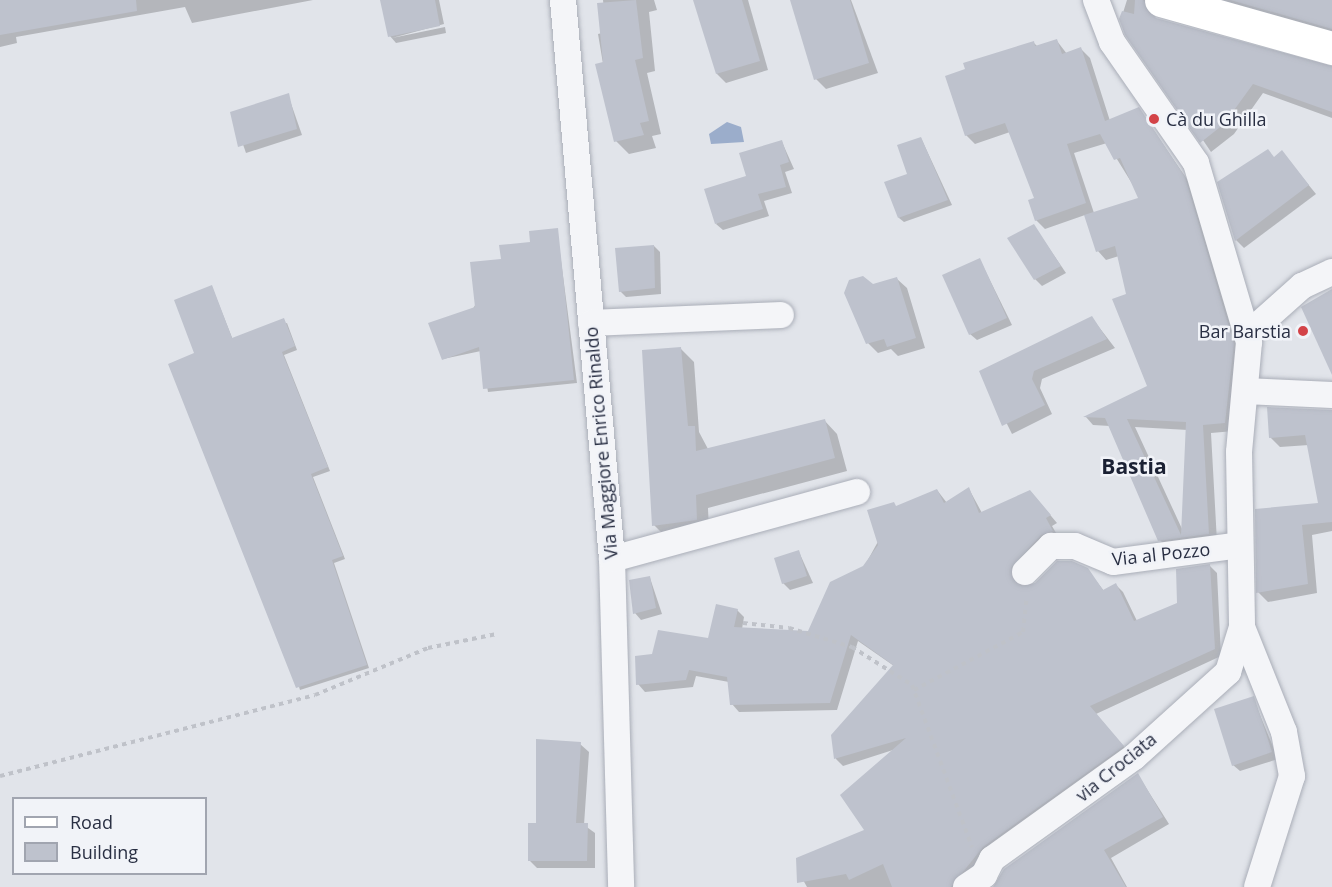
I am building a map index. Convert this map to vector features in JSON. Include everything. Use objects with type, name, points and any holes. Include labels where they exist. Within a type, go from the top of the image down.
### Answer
[{"type":"main road","points":[[1161,0],[1332,48]]},
{"type":"street","name":"Via Maggiore Enrico Rinaldo","points":[[562,0],[612,559],[621,887]]},
{"type":"street","points":[[1096,0],[1112,42],[1196,163],[1247,335],[1245,391],[1239,452],[1242,627],[1284,732],[1292,776],[1257,887]]},
{"type":"street","points":[[1247,335],[1302,286],[1332,272]]},
{"type":"street","points":[[591,323],[781,315]]},
{"type":"street","points":[[1245,391],[1332,395]]},
{"type":"street","points":[[612,559],[857,492]]},
{"type":"street","name":"Via al Pozzo","points":[[1025,572],[1051,546],[1075,546],[1113,562],[1240,545]]},
{"type":"street","name":"via Crociata","points":[[981,883],[992,859],[1134,757],[1228,672],[1242,627]]},
{"type":"path","points":[[914,690],[1023,632],[1025,572]]},
{"type":"path","points":[[743,622],[809,633],[852,647],[914,690],[981,883]]},
{"type":"path","points":[[0,776],[315,695],[428,648],[497,634]]},
{"type":"water","points":[[727,122],[741,127],[744,142],[711,144],[709,134]]},
{"type":"building","points":[[0,0],[136,0],[137,11],[0,35]]},
{"type":"building","points":[[380,0],[435,0],[440,26],[388,37]]},
{"type":"building","points":[[636,0],[643,58],[635,60],[649,121],[640,123],[644,135],[614,142],[595,64],[603,62],[597,3]]},
{"type":"building","points":[[693,0],[742,0],[760,61],[716,74]]},
{"type":"building","points":[[790,0],[850,0],[869,63],[814,80]]},
{"type":"building","points":[[1135,0],[1143,0],[1156,18],[1332,66],[1332,112],[1253,84],[1224,124],[1200,143],[1125,35],[1119,19],[1122,11],[1134,14]]},
{"type":"building","points":[[1230,0],[1332,0],[1332,29]]},
{"type":"building","points":[[1057,39],[1062,54],[1081,47],[1105,121],[1139,107],[1185,177],[1234,344],[1225,423],[1203,425],[1209,534],[1158,541],[1105,418],[1083,417],[1147,386],[1112,299],[1126,294],[1115,246],[1096,252],[1084,215],[1138,198],[1120,158],[1114,160],[1100,134],[1067,144],[1086,203],[1035,221],[1028,200],[1034,198],[1005,123],[965,136],[945,76],[965,69],[963,63],[1034,41],[1035,46]],"holes":[[[1127,419],[1186,422],[1181,535]]]},
{"type":"building","points":[[289,93],[297,129],[238,147],[230,112]]},
{"type":"building","points":[[921,137],[948,200],[898,218],[884,182],[907,174],[897,145]]},
{"type":"building","points":[[782,140],[789,162],[780,165],[786,187],[758,194],[763,209],[715,224],[704,189],[746,176],[739,153]]},
{"type":"building","points":[[1268,149],[1274,157],[1282,150],[1309,185],[1235,241],[1217,182]]},
{"type":"building","points":[[1034,224],[1061,266],[1034,280],[1007,238]]},
{"type":"building","points":[[558,228],[574,380],[483,389],[479,347],[442,360],[428,323],[475,307],[470,262],[501,259],[499,245],[530,242],[529,231]]},
{"type":"building","points":[[654,245],[655,288],[619,292],[615,248]]},
{"type":"building","points":[[980,258],[1007,318],[969,335],[942,275]]},
{"type":"building","points":[[863,276],[873,284],[897,277],[916,338],[887,347],[884,339],[866,344],[844,293],[849,280]]},
{"type":"building","points":[[212,285],[232,338],[284,318],[295,346],[282,352],[328,467],[311,474],[343,556],[332,560],[367,665],[296,688],[168,364],[194,353],[174,300]]},
{"type":"building","points":[[1332,289],[1332,375],[1301,307]]},
{"type":"building","points":[[1092,316],[1107,339],[1034,371],[1032,379],[1045,405],[1002,426],[979,371]]},
{"type":"building","points":[[681,347],[688,426],[695,426],[696,451],[825,419],[835,458],[696,495],[697,520],[652,526],[642,350]]},
{"type":"building","points":[[1267,407],[1332,410],[1332,522],[1302,525],[1308,584],[1256,593],[1255,509],[1318,503],[1305,435],[1269,438]]},
{"type":"building","points":[[969,487],[979,513],[1030,490],[1051,515],[1046,518],[1053,531],[1041,535],[1011,568],[1021,586],[1035,583],[1057,561],[1072,561],[1088,568],[1103,590],[1116,583],[1134,621],[1177,603],[1176,569],[1210,564],[1215,649],[1090,706],[1124,746],[983,847],[951,887],[892,887],[883,864],[849,880],[846,874],[797,883],[796,858],[864,830],[840,795],[906,738],[834,759],[831,735],[893,665],[851,635],[830,703],[730,705],[727,677],[689,670],[686,680],[636,685],[635,656],[652,654],[658,630],[708,638],[716,604],[738,609],[734,627],[808,631],[830,582],[863,566],[878,545],[867,510],[894,502],[896,506],[937,489],[944,503]]},
{"type":"building","points":[[799,550],[807,576],[782,584],[774,558]]},
{"type":"building","points":[[650,576],[656,608],[633,614],[629,580]]},
{"type":"building","points":[[1254,696],[1272,752],[1232,766],[1214,709]]},
{"type":"building","points":[[536,739],[581,742],[576,823],[588,823],[587,861],[528,861],[528,823],[536,823]]},
{"type":"building","points":[[1138,773],[1163,817],[1104,850],[1126,887],[993,887],[1004,869]]},
{"type":"place","name":"Cà du Ghilla","points":[[1154,119]]},
{"type":"place","name":"Bar Barstia","points":[[1303,331]]},
{"type":"district","name":"Bastia","points":[[1134,466]]}]
